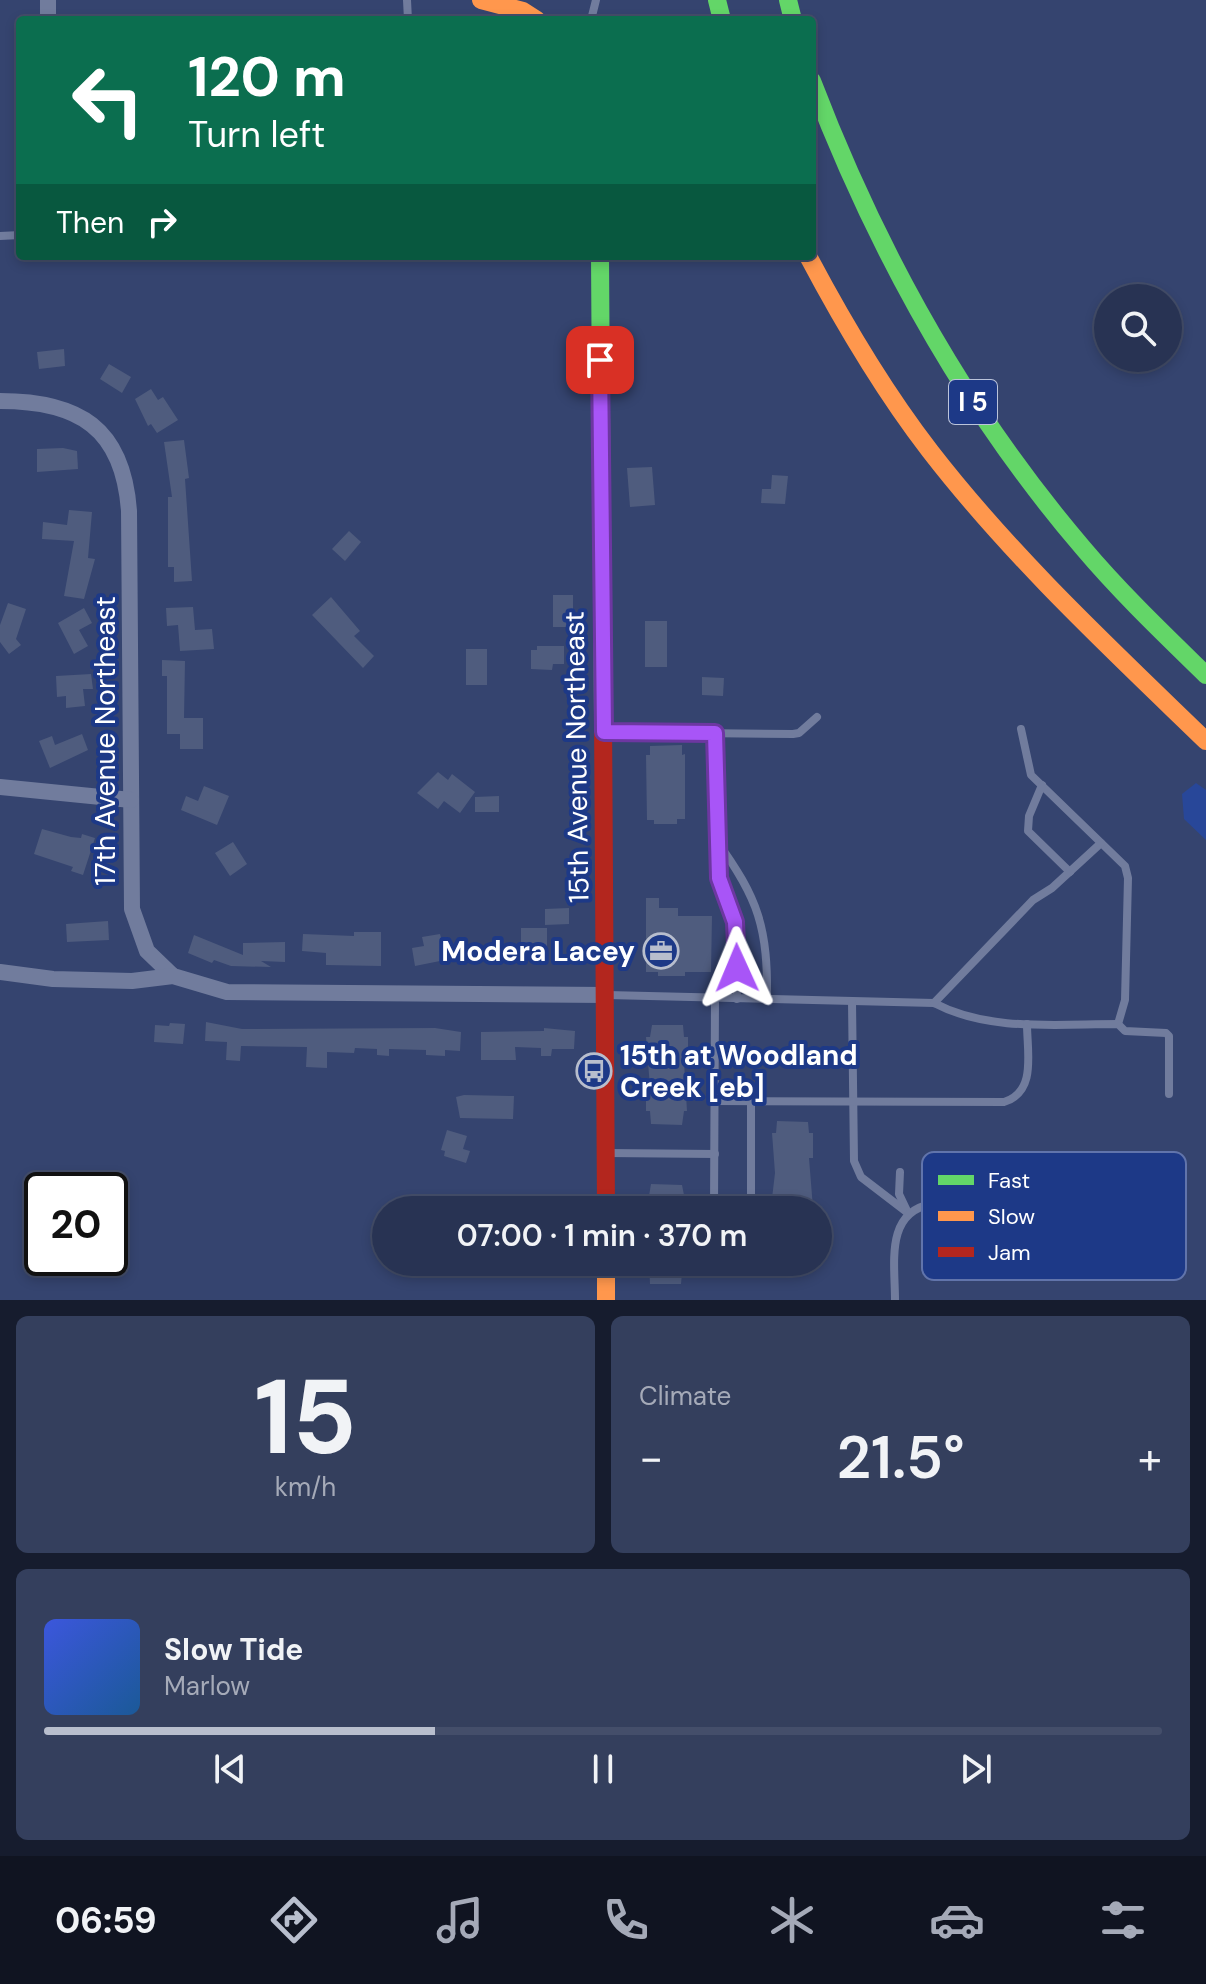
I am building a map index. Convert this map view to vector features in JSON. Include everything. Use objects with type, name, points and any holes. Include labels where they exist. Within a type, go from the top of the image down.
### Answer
[{"type":"main road","points":[[481,0],[531,16]]},
{"type":"main road","name":"I 5","points":[[816,90],[883,249],[920,322],[950,369],[1069,532],[1206,675]]},
{"type":"main road","name":"15th Avenue Northeast","points":[[600,260],[606,1196]]},
{"type":"main road","name":"I 5","points":[[810,260],[887,392],[948,475],[1051,589],[1206,741]]},
{"type":"main road","points":[[606,1276],[606,1300]]},
{"type":"street","name":"17th Avenue Northeast","points":[[0,401],[48,404],[79,415],[109,441],[123,467],[128,491],[134,918],[147,951],[173,976]]},
{"type":"street","points":[[0,787],[131,800]]},
{"type":"street","points":[[0,972],[53,979],[132,981],[173,976],[227,992],[606,995]]},
{"type":"lane","points":[[604,732],[799,733],[817,717]]},
{"type":"lane","points":[[1021,729],[1028,768],[1125,866],[1128,878],[1125,1000],[1118,1024]]},
{"type":"lane","points":[[715,733],[719,878],[735,922],[737,999]]},
{"type":"lane","points":[[1042,785],[1029,816],[1028,831],[1070,872]]},
{"type":"lane","points":[[716,839],[756,902],[767,965],[767,1001]]},
{"type":"lane","points":[[934,1003],[1033,900],[1101,843]]},
{"type":"lane","points":[[606,995],[934,1003],[965,1017],[1027,1024],[1118,1024],[1125,1031],[1166,1033],[1169,1036],[1169,1094]]},
{"type":"lane","points":[[714,1196],[715,997]]},
{"type":"lane","points":[[852,1002],[851,1143],[854,1161],[861,1177],[908,1213]]},
{"type":"lane","points":[[715,1101],[1004,1102],[1016,1098],[1026,1085],[1027,1024]]},
{"type":"lane","points":[[751,1101],[751,1196]]},
{"type":"lane","points":[[606,1153],[715,1154]]},
{"type":"lane","points":[[900,1172],[899,1194],[908,1213]]},
{"type":"lane","points":[[895,1300],[895,1241],[900,1223],[908,1213],[922,1208]]},
{"type":"shaded area","points":[[1196,783],[1206,790],[1206,840],[1184,819],[1182,794]]},
{"type":"building","points":[[64,349],[65,366],[39,369],[37,352]]},
{"type":"building","points":[[109,364],[131,377],[122,393],[100,379]]},
{"type":"building","points":[[151,389],[158,400],[163,397],[178,420],[157,433],[151,424],[148,426],[135,399]]},
{"type":"building","points":[[184,440],[189,478],[185,479],[192,581],[174,582],[174,567],[168,567],[168,497],[172,497],[164,442]]},
{"type":"building","points":[[37,449],[77,451],[78,469],[37,472]]},
{"type":"building","points":[[652,467],[655,505],[630,507],[627,468]]},
{"type":"building","points":[[772,475],[788,476],[785,504],[761,503],[762,489],[771,489]]},
{"type":"building","points":[[69,510],[92,512],[88,558],[95,559],[84,599],[64,596],[74,541],[42,539],[43,522],[67,525]]},
{"type":"building","points":[[349,531],[361,542],[345,561],[332,549]]},
{"type":"building","points":[[553,595],[573,595],[573,627],[553,627]]},
{"type":"building","points":[[331,597],[360,631],[354,636],[374,656],[363,668],[312,615]]},
{"type":"building","points":[[8,603],[26,609],[16,639],[21,645],[9,654],[0,642],[0,625]]},
{"type":"building","points":[[193,607],[195,630],[212,629],[214,649],[180,651],[178,625],[167,626],[166,608]]},
{"type":"building","points":[[84,608],[92,623],[79,630],[88,646],[74,654],[58,623]]},
{"type":"building","points":[[645,621],[667,621],[667,667],[645,667]]},
{"type":"building","points":[[537,646],[564,646],[564,664],[553,664],[552,670],[531,669],[531,650],[537,650]]},
{"type":"building","points":[[466,649],[487,649],[487,685],[466,685]]},
{"type":"building","points":[[162,660],[185,661],[184,718],[203,718],[203,749],[180,749],[180,734],[167,734],[167,676],[162,676]]},
{"type":"building","points":[[91,674],[93,689],[83,689],[85,706],[66,708],[66,696],[57,697],[56,676]]},
{"type":"building","points":[[702,677],[724,678],[723,696],[702,695]]},
{"type":"building","points":[[82,734],[88,750],[50,768],[39,741],[52,736],[55,745]]},
{"type":"building","points":[[682,745],[682,755],[685,754],[685,819],[677,819],[677,824],[654,824],[654,820],[647,820],[646,755],[650,755],[650,746]]},
{"type":"building","points":[[438,772],[448,780],[452,774],[475,792],[460,813],[444,801],[438,809],[417,793]]},
{"type":"building","points":[[204,786],[229,796],[217,825],[181,810],[186,796],[198,801]]},
{"type":"building","points":[[499,796],[499,812],[475,812],[475,797]]},
{"type":"building","points":[[42,829],[71,837],[81,838],[82,834],[95,838],[83,875],[71,871],[73,867],[34,854]]},
{"type":"building","points":[[233,842],[247,864],[230,876],[215,853]]},
{"type":"building","points":[[646,898],[659,898],[659,908],[678,908],[678,916],[712,916],[711,972],[658,976],[658,972],[646,972]]},
{"type":"building","points":[[569,908],[569,924],[545,925],[545,909]]},
{"type":"building","points":[[108,921],[109,940],[67,942],[66,924]]},
{"type":"building","points":[[521,928],[547,928],[547,959],[513,959],[512,945],[521,944]]},
{"type":"building","points":[[354,932],[381,932],[381,966],[326,965],[326,953],[302,951],[303,934],[354,936]]},
{"type":"building","points":[[440,934],[442,941],[451,939],[455,958],[415,966],[412,948],[424,946],[422,937]]},
{"type":"building","points":[[194,935],[243,955],[243,943],[285,942],[285,962],[261,961],[271,967],[231,966],[214,960],[212,963],[188,953]]},
{"type":"building","points":[[206,1022],[242,1029],[435,1028],[461,1032],[460,1051],[445,1050],[445,1056],[426,1055],[426,1050],[389,1049],[389,1056],[377,1055],[377,1049],[355,1048],[354,1053],[327,1052],[327,1068],[306,1067],[307,1047],[241,1046],[240,1061],[226,1060],[227,1042],[205,1041]]},
{"type":"building","points":[[170,1023],[185,1024],[183,1044],[154,1042],[155,1025],[169,1026]]},
{"type":"building","points":[[652,1025],[683,1025],[684,1037],[688,1037],[688,1062],[684,1062],[687,1111],[684,1111],[682,1125],[651,1124],[650,1111],[646,1111],[646,1087],[650,1087],[646,1037],[650,1037]]},
{"type":"building","points":[[544,1028],[575,1031],[574,1049],[552,1049],[551,1056],[541,1056],[541,1048],[515,1047],[516,1060],[481,1060],[481,1032],[544,1031]]},
{"type":"building","points":[[514,1096],[513,1119],[460,1118],[456,1097]]},
{"type":"building","points":[[777,1121],[808,1122],[809,1133],[813,1133],[813,1158],[809,1158],[812,1196],[772,1196],[775,1173],[772,1133],[776,1133]]},
{"type":"building","points":[[447,1130],[467,1136],[463,1149],[470,1151],[466,1163],[444,1156],[445,1151],[441,1150]]},
{"type":"building","points":[[651,1184],[682,1185],[684,1196],[649,1196]]},
{"type":"building","points":[[650,1276],[682,1276],[681,1284],[650,1284]]},
{"type":"traffic: fast","points":[[717,0],[721,16]]},
{"type":"traffic: fast","points":[[788,0],[792,16]]},
{"type":"traffic: fast","points":[[816,91],[837,144],[895,267],[962,384],[1040,495],[1083,548],[1206,675]]},
{"type":"traffic: fast","points":[[600,260],[603,714]]},
{"type":"traffic: slow","points":[[481,0],[531,16]]},
{"type":"traffic: slow","points":[[810,260],[880,380],[961,490],[1063,601],[1206,741]]},
{"type":"traffic: slow","points":[[606,1276],[606,1300]]},
{"type":"traffic: jam","points":[[603,714],[606,1196]]},
{"type":"place","name":"Modera Lacey","points":[[661,951]]},
{"type":"place","name":"15th at Woodland Creek [eb]","points":[[594,1071]]},
{"type":"route","points":[[600,360],[604,732],[715,733],[719,878],[735,922],[737,968]]}]
